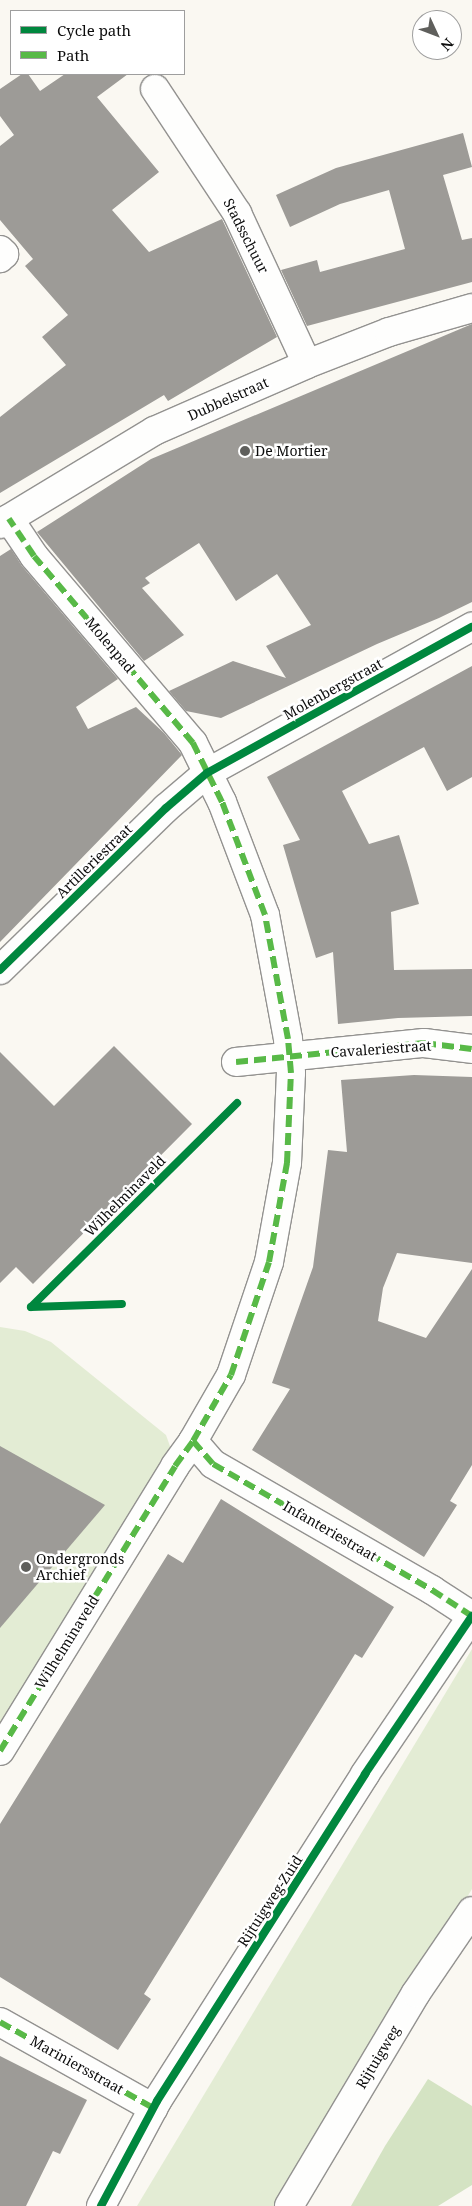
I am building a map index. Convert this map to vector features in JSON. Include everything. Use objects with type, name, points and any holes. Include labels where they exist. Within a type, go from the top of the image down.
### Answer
[{"type":"street","name":"Stadsschuur","points":[[155,89],[237,213],[307,364]]},
{"type":"street","name":"Dubbelstraat","points":[[4,521],[154,431],[307,364],[389,332],[472,308]]},
{"type":"street","name":"Molenpad","points":[[4,521],[193,742],[207,773]]},
{"type":"street","name":"Molenbergstraat","points":[[207,773],[472,627]]},
{"type":"street","name":"Artilleriestraat","points":[[0,970],[166,808],[207,773]]},
{"type":"street","name":"Wilhelminaveld","points":[[0,1751],[170,1474],[193,1441],[231,1375],[269,1262],[287,1163],[288,1039],[264,915],[231,824],[207,773]]},
{"type":"street","name":"Cavaleriestraat","points":[[236,1062],[424,1043],[472,1049]]},
{"type":"street","name":"Infanteriestraat","points":[[193,1441],[213,1464],[432,1590],[472,1616]]},
{"type":"street","name":"Rijtuigweg-Zuid","points":[[101,2206],[153,2108],[365,1774],[472,1616]]},
{"type":"street","name":"Rijtuigweg","points":[[289,2206],[416,1993],[472,1911]]},
{"type":"street","name":"Mariniersstraat","points":[[0,2022],[153,2108]]},
{"type":"green space","points":[[0,1327],[25,1331],[51,1342],[166,1435],[172,1452],[0,1729]]},
{"type":"green space","points":[[472,1649],[472,1889],[279,2206],[137,2206]]},
{"type":"green space","points":[[428,2079],[472,2106],[472,2185],[438,2206],[351,2206],[385,2146]]},
{"type":"building","points":[[21,75],[29,75],[40,91],[64,75],[127,75],[97,97],[159,172],[112,210],[149,252],[222,219],[277,337],[168,401],[164,395],[0,493],[0,417],[66,365],[42,337],[68,315],[25,266],[33,259],[0,220],[0,146],[14,135],[0,116],[0,89]]},
{"type":"building","points":[[463,133],[472,167],[443,175],[462,240],[472,238],[472,282],[307,326],[281,270],[317,260],[320,272],[405,249],[389,190],[340,204],[290,227],[276,195],[336,168]]},
{"type":"building","points":[[472,324],[472,602],[439,618],[377,644],[221,718],[186,711],[169,691],[233,661],[286,678],[266,646],[311,625],[277,574],[236,601],[199,543],[145,578],[150,583],[142,588],[184,635],[144,661],[37,532],[151,459]]},
{"type":"building","points":[[11,549],[22,566],[118,679],[76,707],[88,729],[136,707],[164,733],[182,755],[0,942],[0,556]]},
{"type":"building","points":[[472,666],[472,777],[447,791],[424,747],[342,791],[369,844],[399,835],[409,868],[419,904],[391,912],[394,970],[472,969],[472,1016],[398,1018],[338,1024],[333,952],[316,958],[283,845],[300,840],[267,777]]},
{"type":"building","points":[[114,1046],[192,1124],[33,1284],[16,1267],[0,1283],[0,1052],[54,1106]]},
{"type":"building","points":[[414,1075],[472,1077],[472,1263],[397,1253],[383,1288],[378,1321],[426,1338],[472,1269],[472,1465],[450,1501],[457,1505],[424,1557],[252,1450],[290,1389],[272,1383],[313,1267],[328,1150],[347,1152],[341,1080]]},
{"type":"building","name":"Ondergronds Archief","points":[[0,1446],[105,1505],[0,1628]]},
{"type":"building","points":[[221,1499],[394,1607],[362,1658],[355,1654],[144,1994],[151,1999],[118,2050],[0,1977],[0,1824],[168,1554],[183,1563]]},
{"type":"building","points":[[0,2056],[87,2100],[60,2154],[53,2151],[26,2206],[0,2206]]},
{"type":"marked path","points":[[0,1751],[175,1466],[193,1441],[231,1375],[269,1262],[287,1163],[291,1073],[288,1039],[265,915],[222,802],[193,743],[34,556],[9,519]]},
{"type":"marked path","points":[[236,1062],[424,1043],[472,1049]]},
{"type":"marked path","points":[[193,1441],[213,1464],[432,1590],[472,1616]]},
{"type":"marked path","points":[[0,2022],[153,2108]]},
{"type":"cycle path","points":[[0,970],[166,808],[207,773],[472,627]]},
{"type":"cycle path","points":[[31,1307],[237,1103]]},
{"type":"cycle path","points":[[31,1307],[122,1304]]},
{"type":"cycle path","points":[[101,2206],[157,2101],[365,1774],[472,1616]]},
{"type":"place","name":"De Mortier","points":[[245,451]]},
{"type":"place","name":"Ondergronds Archief","points":[[26,1567]]}]
